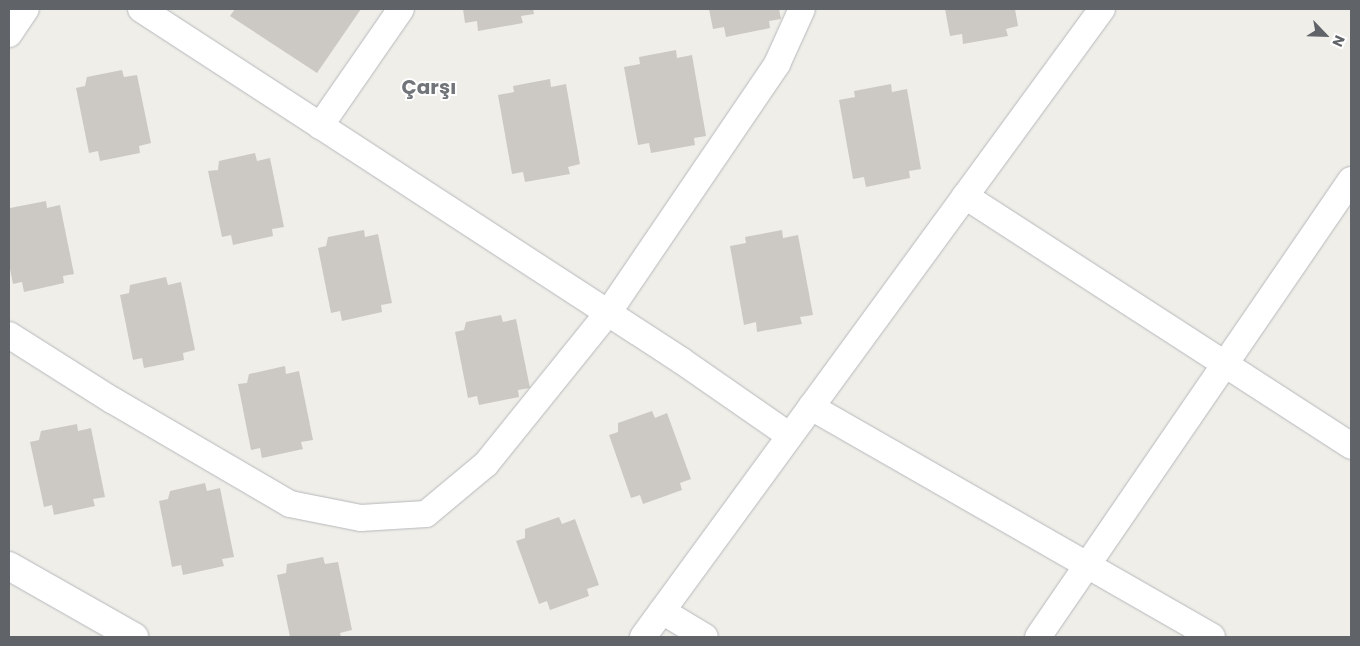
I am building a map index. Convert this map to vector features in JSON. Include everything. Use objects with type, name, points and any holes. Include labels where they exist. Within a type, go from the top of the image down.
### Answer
[{"type":"street","points":[[9,34],[26,9]]},
{"type":"street","points":[[141,9],[682,361],[790,436]]},
{"type":"street","points":[[320,126],[401,9]]},
{"type":"street","points":[[9,335],[112,400],[290,504],[361,518],[426,514],[486,464],[608,313],[777,64],[802,9]]},
{"type":"street","points":[[643,637],[1102,9]]},
{"type":"street","points":[[1038,637],[1351,180]]},
{"type":"street","points":[[965,196],[1351,446]]},
{"type":"street","points":[[811,407],[1212,637]]},
{"type":"street","points":[[9,566],[134,637]]},
{"type":"street","points":[[662,611],[705,637]]},
{"type":"building","points":[[235,9],[361,9],[317,73],[230,16]]},
{"type":"building","points":[[463,9],[533,9],[534,14],[521,16],[523,23],[478,31],[477,21],[465,23]]},
{"type":"building","points":[[709,9],[779,9],[781,19],[769,21],[770,28],[726,37],[724,27],[713,29]]},
{"type":"building","points":[[945,9],[1015,9],[1018,26],[1006,29],[1008,36],[963,44],[962,34],[950,36]]},
{"type":"building","points":[[676,50],[677,58],[692,55],[706,136],[694,138],[695,145],[651,153],[649,143],[638,145],[624,67],[640,64],[639,57]]},
{"type":"building","points":[[122,70],[124,77],[137,75],[151,143],[139,146],[140,153],[100,161],[98,151],[89,153],[76,88],[85,86],[87,77]]},
{"type":"building","points":[[550,79],[551,87],[566,84],[580,164],[568,167],[570,174],[525,182],[523,172],[512,174],[498,95],[514,92],[513,86]]},
{"type":"building","points":[[891,84],[892,92],[907,89],[921,169],[909,171],[910,178],[866,187],[864,177],[853,179],[839,100],[855,97],[854,91]]},
{"type":"building","points":[[255,153],[257,161],[270,158],[284,227],[272,229],[273,236],[233,245],[231,235],[222,237],[208,171],[218,170],[219,161]]},
{"type":"building","points":[[46,201],[47,208],[60,205],[74,274],[63,276],[64,283],[24,292],[22,282],[13,284],[9,264],[10,208]]},
{"type":"building","points":[[364,230],[365,237],[378,234],[392,303],[381,305],[382,312],[342,321],[340,311],[331,313],[318,248],[326,246],[328,237]]},
{"type":"building","points":[[782,230],[783,238],[798,235],[813,315],[800,317],[802,324],[757,332],[756,322],[744,325],[730,246],[746,243],[745,237]]},
{"type":"building","points":[[166,277],[168,285],[181,282],[195,350],[183,353],[184,360],[144,368],[142,358],[133,360],[120,295],[129,293],[130,285]]},
{"type":"building","points":[[501,315],[503,322],[516,319],[530,388],[518,390],[519,397],[479,405],[477,396],[468,398],[455,332],[464,330],[466,322]]},
{"type":"building","points":[[285,366],[286,374],[299,371],[313,440],[301,442],[303,449],[262,458],[260,448],[251,450],[238,384],[247,383],[249,374]]},
{"type":"building","points":[[652,411],[655,418],[667,413],[691,479],[680,483],[682,490],[643,504],[640,495],[631,498],[609,435],[618,432],[618,423]]},
{"type":"building","points":[[77,424],[78,431],[91,428],[105,497],[93,499],[95,506],[54,515],[52,505],[44,507],[30,442],[39,440],[41,431]]},
{"type":"building","points":[[205,483],[207,491],[220,488],[234,557],[222,559],[224,566],[183,575],[181,565],[172,567],[159,501],[168,499],[170,491]]},
{"type":"building","points":[[559,517],[562,524],[575,519],[599,585],[587,589],[589,596],[550,610],[547,601],[539,604],[516,541],[525,538],[525,529]]},
{"type":"building","points":[[323,557],[325,564],[338,562],[352,630],[340,633],[341,637],[290,637],[277,575],[286,573],[287,564]]},
{"type":"district","name":"Çarşı","points":[[429,87]]}]
